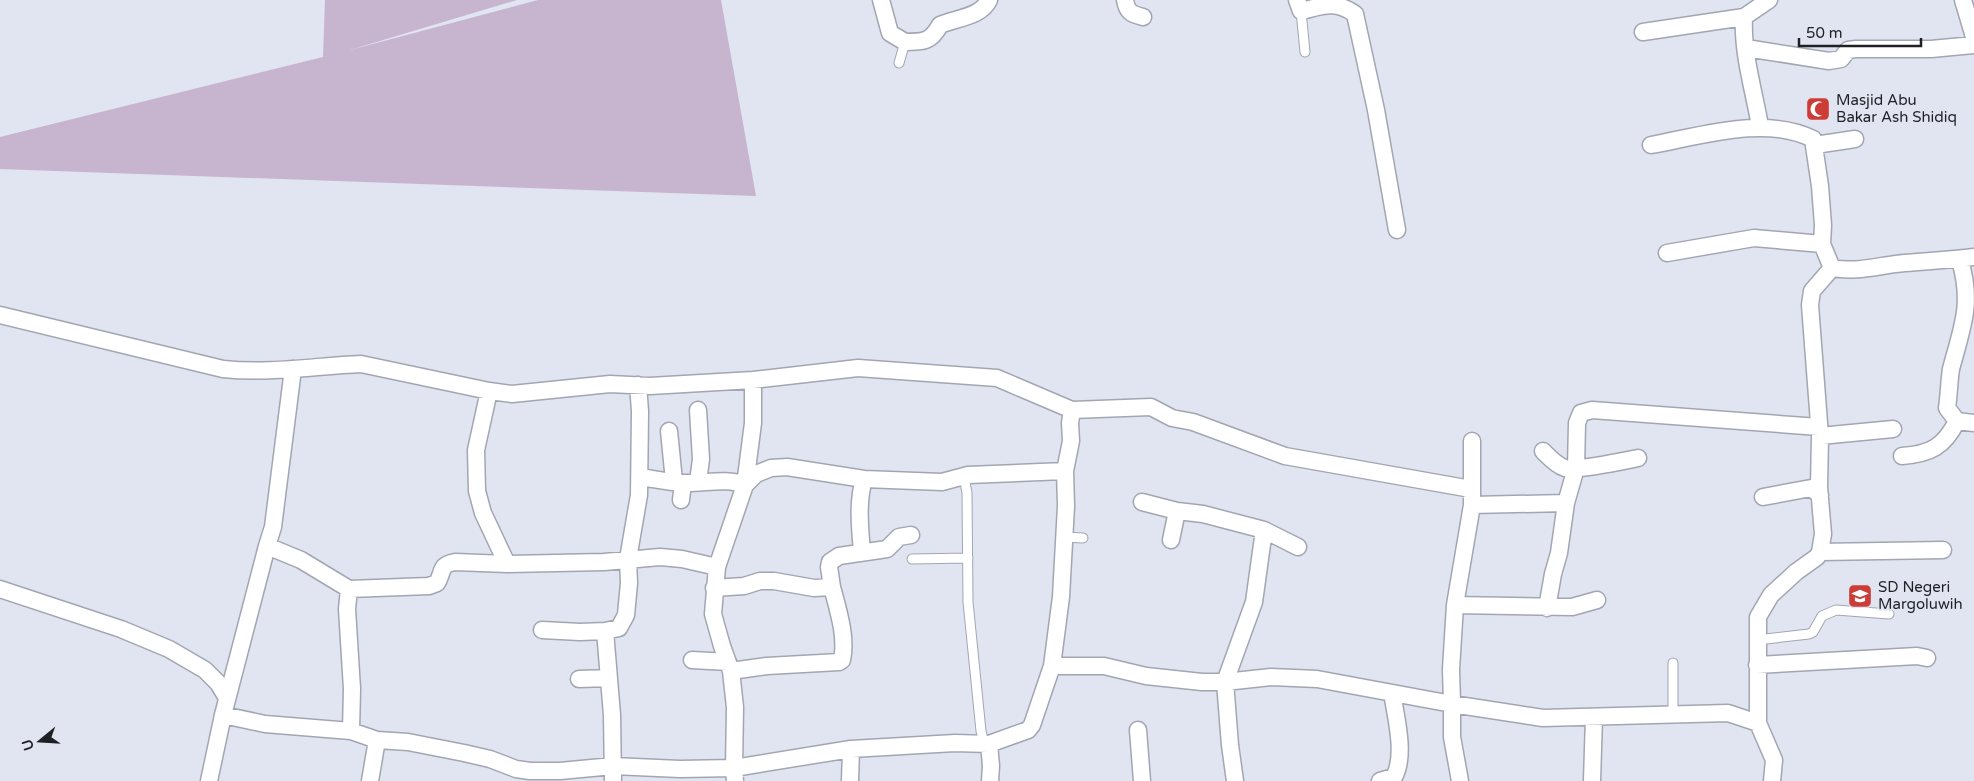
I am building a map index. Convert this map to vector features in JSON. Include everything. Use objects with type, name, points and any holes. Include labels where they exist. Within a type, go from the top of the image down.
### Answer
[{"type":"street","points":[[880,0],[890,33],[905,42],[930,39],[936,34],[940,26],[979,11],[986,7],[989,0]]},
{"type":"street","points":[[1125,0],[1126,9],[1131,14],[1143,17]]},
{"type":"street","points":[[1745,0],[1744,32],[1760,126]]},
{"type":"street","points":[[1642,32],[1744,17],[1770,0]]},
{"type":"street","points":[[1963,0],[1974,37]]},
{"type":"street","points":[[1299,6],[1336,2],[1355,14],[1376,110],[1397,230]]},
{"type":"street","points":[[1746,48],[1829,61],[1841,59],[1848,50],[1856,49],[1931,49],[1974,45]]},
{"type":"street","points":[[1651,144],[1760,126],[1801,133],[1813,139],[1823,226],[1822,244],[1832,268]]},
{"type":"street","points":[[1815,145],[1855,139]]},
{"type":"street","points":[[1667,253],[1754,238],[1822,244]]},
{"type":"street","points":[[1832,268],[1848,271],[1904,263],[1967,259],[1964,275],[1967,304],[1951,372],[1948,408],[1957,421],[1974,423]]},
{"type":"street","points":[[1772,781],[1774,760],[1758,723],[1758,617],[1771,595],[1796,572],[1817,557],[1820,552],[1823,534],[1819,432],[1810,306],[1812,291],[1832,268]]},
{"type":"street","points":[[0,315],[223,369],[245,371],[293,370],[361,364],[488,391],[512,394],[610,384],[638,385],[753,380],[821,374],[858,368],[997,378],[1072,410],[1151,408],[1172,418],[1192,422],[1285,456],[1472,497],[1566,503]]},
{"type":"street","points":[[209,781],[227,698],[273,527],[284,453],[293,370]]},
{"type":"street","points":[[734,774],[734,707],[730,666],[713,614],[714,588],[718,567],[745,485],[753,423],[753,380]]},
{"type":"street","points":[[542,630],[605,631],[619,628],[626,615],[629,583],[628,559],[638,511],[640,477],[638,385]]},
{"type":"street","points":[[488,391],[476,450],[476,481],[479,503],[508,564]]},
{"type":"street","points":[[681,500],[685,482],[701,459],[698,410]]},
{"type":"street","points":[[223,715],[265,724],[351,731],[378,740],[408,742],[490,759],[530,776],[560,771],[613,774],[680,769],[734,774],[851,749],[955,743],[987,744],[1018,734],[1028,730],[1032,725],[1052,666],[1061,597],[1065,471],[1071,441],[1070,423],[1072,410]]},
{"type":"street","points":[[1547,608],[1559,553],[1566,503],[1576,468],[1577,422],[1581,413],[1592,410],[1819,432],[1893,430]]},
{"type":"street","points":[[1902,456],[1922,454],[1934,448],[1952,432],[1957,421]]},
{"type":"street","points":[[669,431],[685,482]]},
{"type":"street","points":[[1460,781],[1452,737],[1451,669],[1456,605],[1472,497],[1472,441]]},
{"type":"street","points":[[1543,451],[1564,468],[1576,468],[1638,458]]},
{"type":"street","points":[[745,485],[756,474],[771,468],[786,468],[864,479],[942,482],[964,476],[1065,471]]},
{"type":"street","points":[[640,477],[685,482],[727,480],[745,485]]},
{"type":"street","points":[[862,552],[859,506],[864,479]]},
{"type":"street","points":[[1763,497],[1811,488],[1820,495]]},
{"type":"street","points":[[1142,502],[1177,511],[1203,514],[1264,530],[1298,547]]},
{"type":"street","points":[[1171,540],[1177,511]]},
{"type":"street","points":[[1235,781],[1225,682],[1254,602],[1264,530]]},
{"type":"street","points":[[692,660],[730,666],[767,666],[833,663],[842,660],[843,646],[838,610],[832,587],[830,562],[838,556],[887,549],[902,535],[911,535]]},
{"type":"street","points":[[268,546],[302,560],[349,589],[429,586],[437,583],[442,567],[448,563],[456,562],[508,564],[604,562],[660,556],[718,567]]},
{"type":"street","points":[[1820,552],[1943,550]]},
{"type":"street","points":[[714,588],[729,588],[767,581],[814,588],[832,587]]},
{"type":"street","points":[[0,589],[121,629],[169,649],[204,670],[218,683],[227,698]]},
{"type":"street","points":[[349,589],[347,610],[352,689],[351,731]]},
{"type":"street","points":[[1456,605],[1547,608],[1572,607],[1597,600]]},
{"type":"street","points":[[605,631],[612,716],[613,774]]},
{"type":"street","points":[[1757,665],[1917,656],[1927,658]]},
{"type":"street","points":[[1052,666],[1104,666],[1146,676],[1202,682],[1225,682],[1271,677],[1317,679],[1452,704],[1543,718],[1728,713],[1758,723]]},
{"type":"street","points":[[579,679],[609,678]]},
{"type":"street","points":[[1380,781],[1394,778],[1399,764],[1398,727],[1392,693]]},
{"type":"street","points":[[1592,781],[1594,717]]},
{"type":"street","points":[[1138,730],[1142,781]]},
{"type":"street","points":[[370,781],[378,740]]},
{"type":"street","points":[[987,744],[992,766],[990,781]]},
{"type":"street","points":[[850,781],[851,749]]},
{"type":"lane","points":[[1299,6],[1305,52]]},
{"type":"lane","points":[[899,63],[905,42]]},
{"type":"lane","points":[[964,476],[970,629],[981,732],[987,744]]},
{"type":"lane","points":[[1064,537],[1083,538]]},
{"type":"lane","points":[[912,559],[968,558]]},
{"type":"lane","points":[[1757,640],[1809,634],[1813,632],[1822,616],[1836,610],[1889,614]]},
{"type":"lane","points":[[1673,663],[1674,714]]},
{"type":"shaded area","points":[[325,0],[517,0],[350,50],[538,0],[721,0],[756,196],[0,169],[0,137],[323,57]]},
{"type":"place","name":"Masjid Abu Bakar Ash Shidiq","points":[[1818,109]]},
{"type":"place","name":"SD Negeri Margoluwih","points":[[1860,596]]}]
